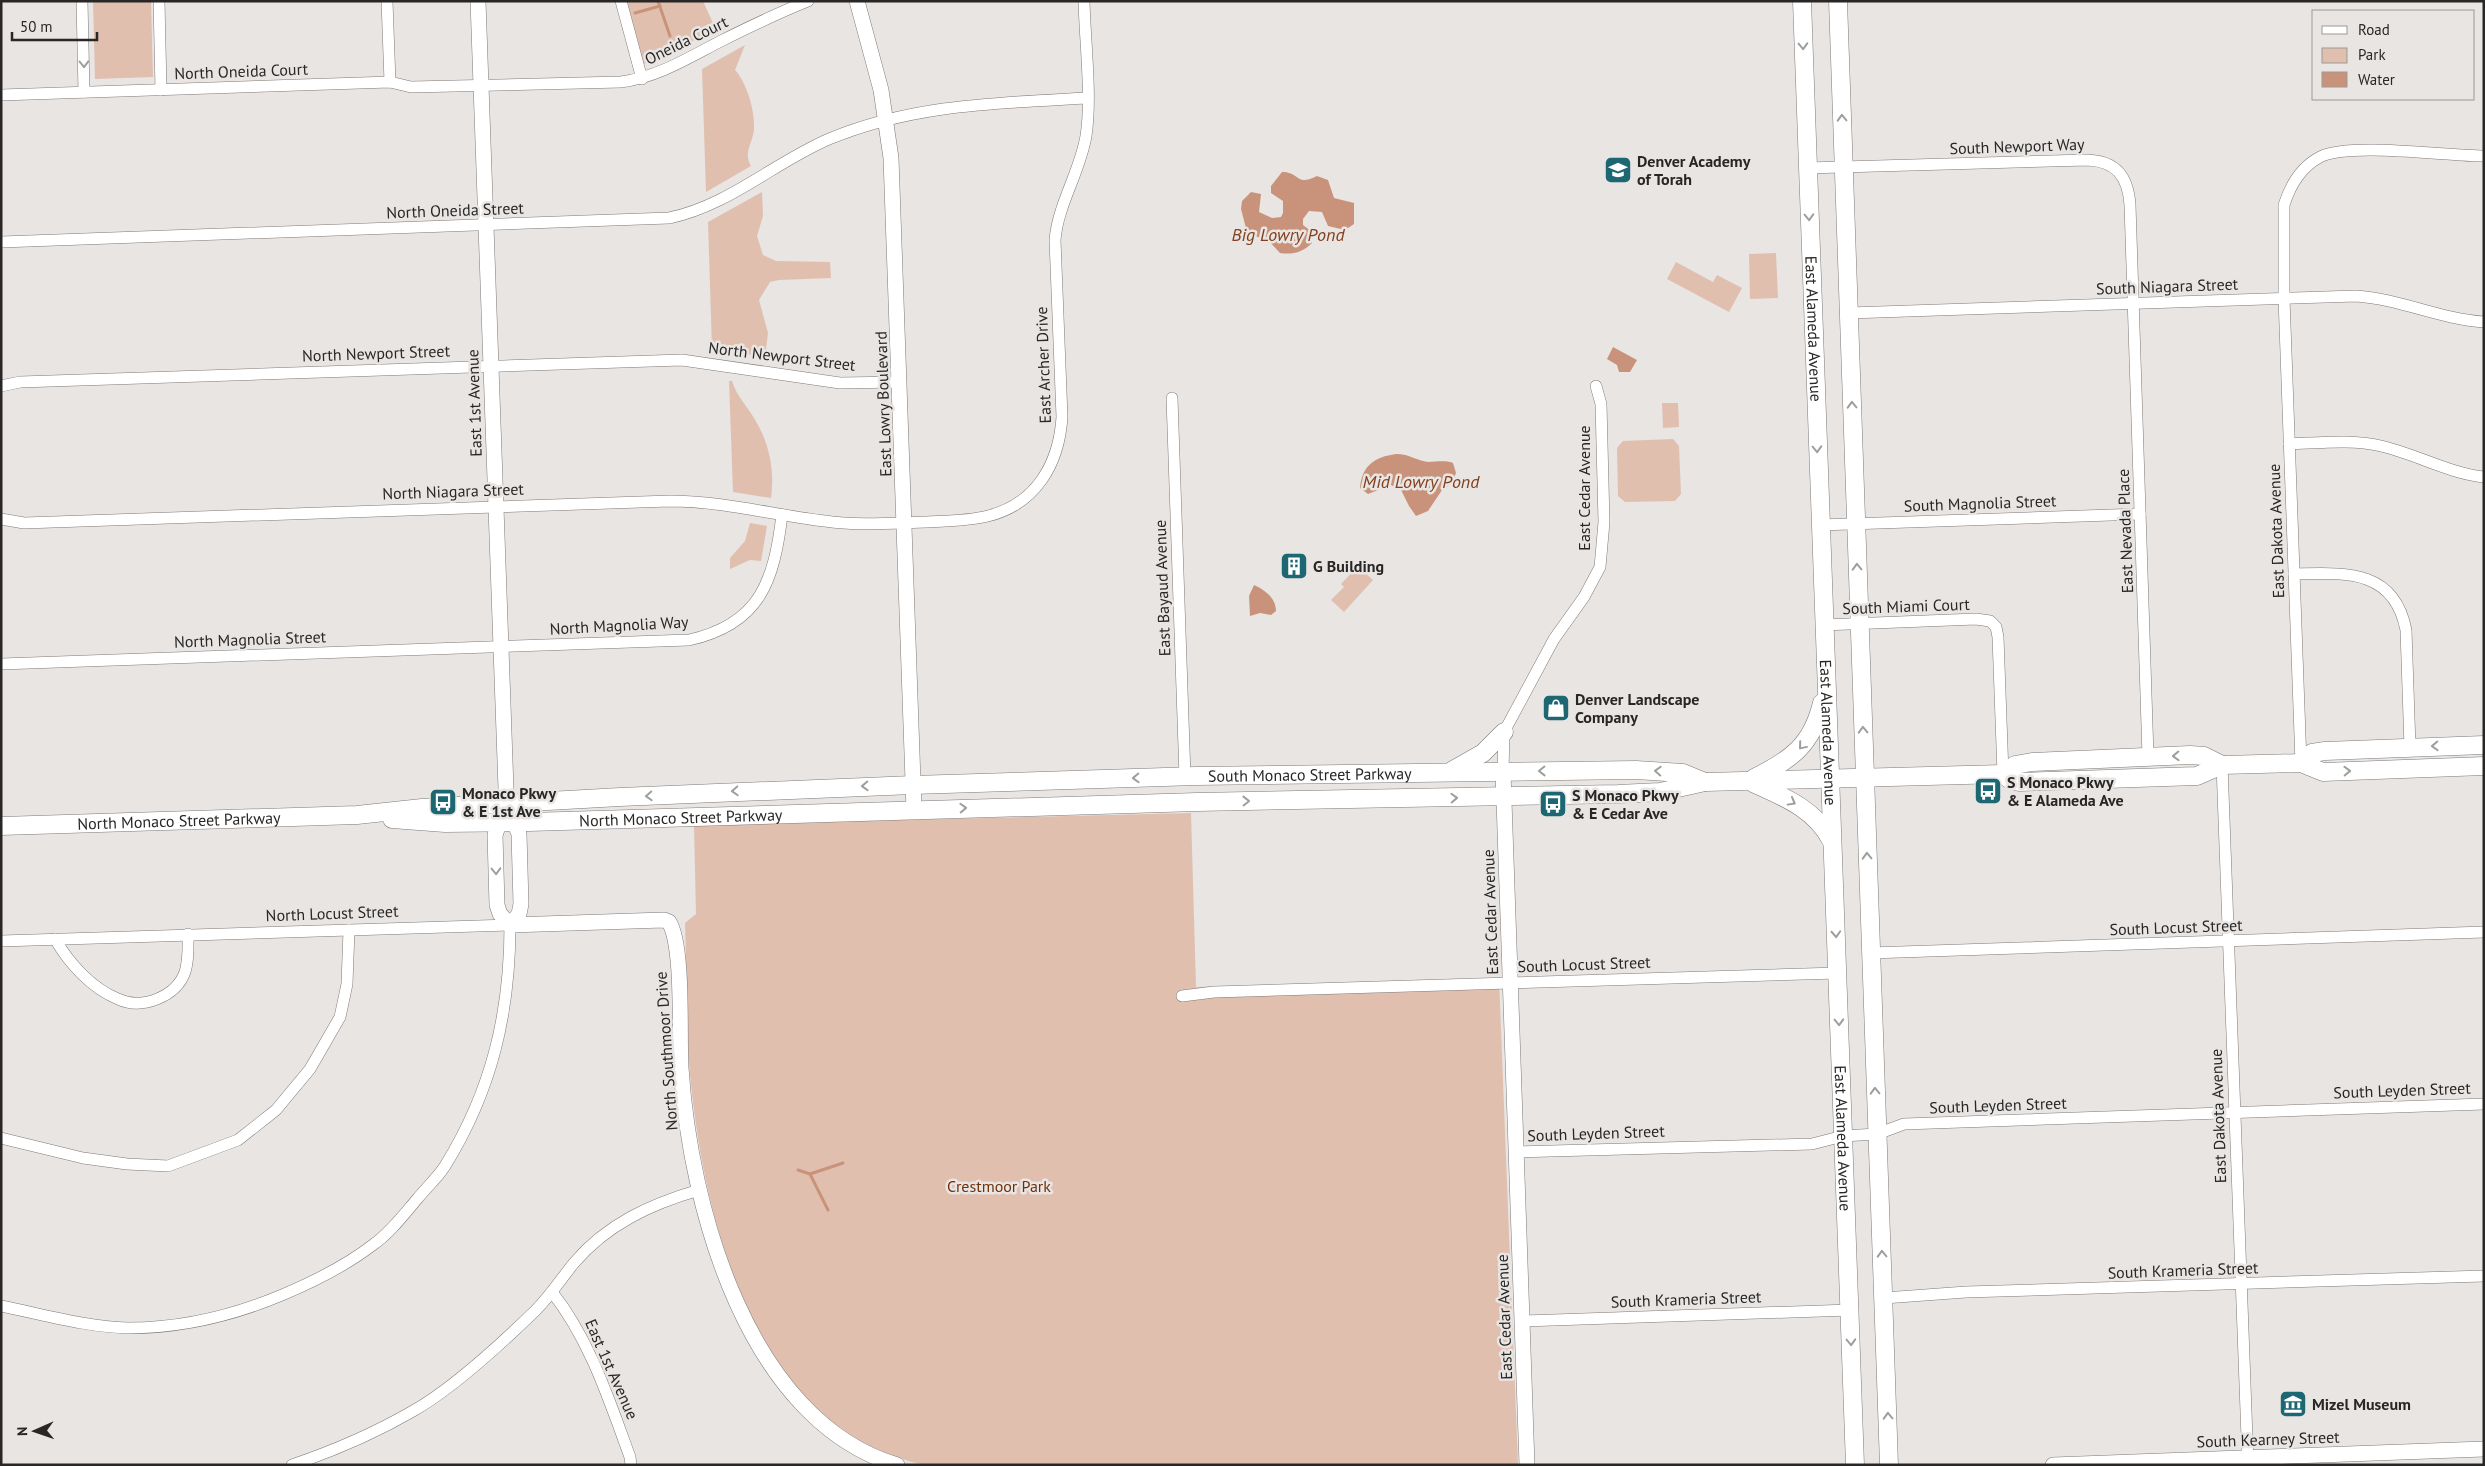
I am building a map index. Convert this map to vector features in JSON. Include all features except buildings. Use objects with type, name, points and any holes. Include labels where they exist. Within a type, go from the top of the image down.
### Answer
[{"type":"main road","name":"East Alameda Avenue","points":[[1802,1],[1823,626],[1856,1465]]},
{"type":"main road","name":"East Alameda Avenue","points":[[1838,1],[1870,954],[1890,1465]]},
{"type":"main road","points":[[1748,781],[1781,764],[1803,745],[1818,719],[1826,685]]},
{"type":"main road","points":[[1450,772],[1483,753],[1504,732]]},
{"type":"main road","points":[[2301,762],[2310,755],[2320,752],[2484,745]]},
{"type":"main road","points":[[2222,765],[2200,756],[2148,756],[2032,762],[2015,765],[2003,774],[2009,779],[2019,782],[2197,776],[2222,765],[2301,762],[2323,772],[2484,766]]},
{"type":"main road","name":"South Monaco Street Parkway","points":[[913,785],[1279,775],[1651,770],[1683,773],[1705,782]]},
{"type":"main road","name":"South Monaco Street Parkway","points":[[914,810],[1090,804],[1644,793],[1671,790],[1705,782],[2003,774]]},
{"type":"main road","points":[[1197,802],[1201,791],[1212,787],[1249,786],[1279,775]]},
{"type":"main road","points":[[1090,804],[1126,793],[1166,792],[1184,777]]},
{"type":"main road","points":[[1748,781],[1805,809],[1819,821],[1832,840]]},
{"type":"main road","name":"North Monaco Street Parkway","points":[[1,826],[357,816],[422,808],[913,785]]},
{"type":"main road","name":"North Monaco Street Parkway","points":[[357,816],[418,822],[507,823],[914,810]]},
{"type":"street","points":[[82,1],[84,92]]},
{"type":"street","points":[[159,1],[161,90]]},
{"type":"street","points":[[387,1],[390,82]]},
{"type":"street","name":"East 1st Avenue","points":[[478,1],[506,804],[507,823],[518,834],[521,908],[517,917],[510,925]]},
{"type":"street","points":[[621,1],[642,79]]},
{"type":"street","name":"Oneida Court","points":[[481,86],[611,82],[642,79],[663,72],[744,30],[808,1]]},
{"type":"street","name":"East Lowry Boulevard","points":[[856,1],[873,58],[887,120],[891,158],[914,810]]},
{"type":"street","name":"East Archer Drive","points":[[904,523],[961,520],[1000,512],[1022,500],[1054,462],[1060,439],[1062,417],[1055,253],[1056,230],[1084,146],[1087,98],[1084,1]]},
{"type":"street","name":"North Oneida Court","points":[[1,95],[390,82],[411,87],[481,86]]},
{"type":"street","name":"North Oneida Street","points":[[1,242],[645,220],[681,216],[709,205],[828,140],[887,120],[973,104],[1087,98]]},
{"type":"street","points":[[2284,298],[2284,205],[2294,182],[2320,157],[2346,151],[2484,156]]},
{"type":"street","name":"South Newport Way","points":[[1807,168],[2087,160],[2109,164],[2122,175],[2129,196],[2133,304]]},
{"type":"street","name":"South Niagara Street","points":[[1849,313],[2284,298],[2370,297],[2463,319],[2484,322]]},
{"type":"street","name":"East Dakota Avenue","points":[[2284,298],[2301,762]]},
{"type":"street","name":"East Nevada Place","points":[[2133,304],[2148,756]]},
{"type":"street","name":"North Newport Street","points":[[1,386],[20,382],[693,361],[840,382],[900,382]]},
{"type":"street","name":"East Cedar Avenue","points":[[1527,1465],[1509,982],[1503,772],[1504,732],[1554,638],[1584,597],[1600,567],[1603,542],[1601,404],[1596,386]]},
{"type":"street","name":"East Bayaud Avenue","points":[[1172,398],[1184,777]]},
{"type":"street","points":[[2289,444],[2354,442],[2375,444],[2465,474],[2484,478]]},
{"type":"street","name":"North Niagara Street","points":[[1,519],[24,523],[685,501],[844,523],[904,523]]},
{"type":"street","name":"North Magnolia Way","points":[[500,646],[679,641],[712,634],[741,617],[760,596],[773,568],[782,514]]},
{"type":"street","name":"South Magnolia Street","points":[[1820,526],[2140,514]]},
{"type":"street","points":[[2294,574],[2356,575],[2377,584],[2395,601],[2402,614],[2406,630],[2410,747]]},
{"type":"street","name":"South Miami Court","points":[[1823,626],[1976,619],[1990,621],[1996,627],[1998,637],[2003,774]]},
{"type":"street","name":"North Magnolia Street","points":[[1,664],[500,646]]},
{"type":"street","name":"East Dakota Avenue","points":[[2222,765],[2248,1461]]},
{"type":"street","points":[[1,1306],[70,1320],[126,1328],[177,1325],[241,1312],[311,1283],[375,1244],[407,1212],[444,1167],[477,1106],[495,1052],[509,984],[510,925],[500,914],[497,905],[495,835],[507,823]]},
{"type":"street","name":"North Locust Street","points":[[1,941],[664,920]]},
{"type":"street","name":"North Southmoor Drive","points":[[664,920],[669,922],[674,929],[677,942],[683,1090],[699,1190],[725,1275],[759,1347],[780,1380],[818,1420],[853,1446],[897,1465]]},
{"type":"street","points":[[1,1138],[83,1158],[127,1164],[168,1166],[238,1140],[276,1110],[310,1070],[340,1016],[347,984],[349,930]]},
{"type":"street","name":"South Locust Street","points":[[1870,954],[2484,932]]},
{"type":"street","points":[[55,939],[67,959],[107,994],[119,1000],[141,1003],[153,1001],[177,986],[184,973],[188,957],[188,934]]},
{"type":"street","name":"South Locust Street","points":[[1182,996],[1214,992],[1838,973]]},
{"type":"street","name":"South Leyden Street","points":[[1515,1152],[1812,1144],[1843,1136],[1877,1134],[1904,1124],[2484,1104]]},
{"type":"street","points":[[292,1465],[332,1451],[414,1411],[470,1370],[537,1309],[588,1248],[616,1226],[645,1208],[699,1190]]},
{"type":"street","name":"South Krameria Street","points":[[1884,1298],[1976,1292],[2484,1276]]},
{"type":"street","name":"East 1st Avenue","points":[[552,1292],[567,1310],[596,1368],[630,1457],[631,1465]]},
{"type":"street","name":"South Krameria Street","points":[[1522,1321],[1850,1310]]},
{"type":"street","name":"South Kearney Street","points":[[2053,1465],[2248,1461],[2484,1449]]},
{"type":"green space","points":[[93,1],[151,1],[153,77],[95,79]]},
{"type":"green space","points":[[627,1],[703,1],[716,30],[644,64]]},
{"type":"green space","points":[[745,45],[735,70],[747,90],[753,114],[754,129],[748,156],[751,166],[706,192],[702,69]]},
{"type":"green space","points":[[762,192],[763,216],[757,236],[763,255],[776,261],[830,262],[831,278],[770,282],[759,300],[768,333],[765,357],[712,349],[708,222]]},
{"type":"green space","points":[[1776,253],[1778,298],[1750,299],[1749,254]]},
{"type":"green space","points":[[1676,262],[1713,282],[1717,275],[1742,288],[1729,312],[1667,279]]},
{"type":"green space","points":[[729,381],[732,381],[764,437],[770,457],[772,477],[771,498],[733,492]]},
{"type":"green space","points":[[1662,403],[1678,403],[1679,427],[1663,428]]},
{"type":"green space","points":[[1673,439],[1679,446],[1681,494],[1675,501],[1625,502],[1618,496],[1617,448],[1623,441]]},
{"type":"green space","points":[[750,523],[767,526],[761,561],[750,560],[730,569],[730,558],[745,541]]},
{"type":"green space","points":[[1360,564],[1364,567],[1362,570],[1373,580],[1344,612],[1331,600],[1344,587],[1341,584]]},
{"type":"green space","name":"Crestmoor Park","points":[[1191,813],[1196,987],[1499,978],[1518,1465],[924,1465],[865,1443],[816,1408],[777,1361],[746,1307],[723,1247],[707,1185],[696,1122],[689,1063],[685,923],[696,914],[694,825]]},
{"type":"water","name":"Big Lowry Pond","points":[[1282,172],[1292,174],[1301,180],[1317,176],[1328,180],[1334,198],[1354,203],[1354,224],[1345,230],[1328,226],[1322,212],[1309,211],[1303,219],[1303,225],[1312,232],[1312,243],[1301,251],[1289,254],[1280,253],[1268,240],[1251,235],[1247,232],[1241,209],[1242,201],[1251,192],[1261,194],[1259,212],[1272,218],[1281,217],[1283,201],[1271,193],[1271,186]]},
{"type":"water","points":[[1613,347],[1637,360],[1630,372],[1619,372],[1617,365],[1607,359]]},
{"type":"water","name":"Mid Lowry Pond","points":[[1396,454],[1428,462],[1444,461],[1453,463],[1456,473],[1451,484],[1442,490],[1428,511],[1416,516],[1401,490],[1391,485],[1368,494],[1360,488],[1363,474],[1370,464],[1381,457]]},
{"type":"water","points":[[1254,585],[1272,598],[1276,611],[1271,615],[1260,613],[1250,616],[1249,596]]},
{"type":"waterway","points":[[658,1],[670,36]]},
{"type":"waterway","points":[[635,13],[660,6]]},
{"type":"waterway","points":[[798,1170],[810,1174],[843,1163]]},
{"type":"waterway","points":[[810,1174],[828,1210]]},
{"type":"place","name":"Denver Academy of Torah","points":[[1618,170]]},
{"type":"place","name":"G Building","points":[[1294,566]]},
{"type":"place","name":"Denver Landscape Company","points":[[1556,708]]},
{"type":"place","name":"S Monaco Pkwy & E Alameda Ave","points":[[1988,791]]},
{"type":"place","name":"Monaco Pkwy & E 1st Ave","points":[[443,802]]},
{"type":"place","name":"S Monaco Pkwy & E Cedar Ave","points":[[1553,804]]},
{"type":"place","name":"Mizel Museum","points":[[2293,1404]]}]
